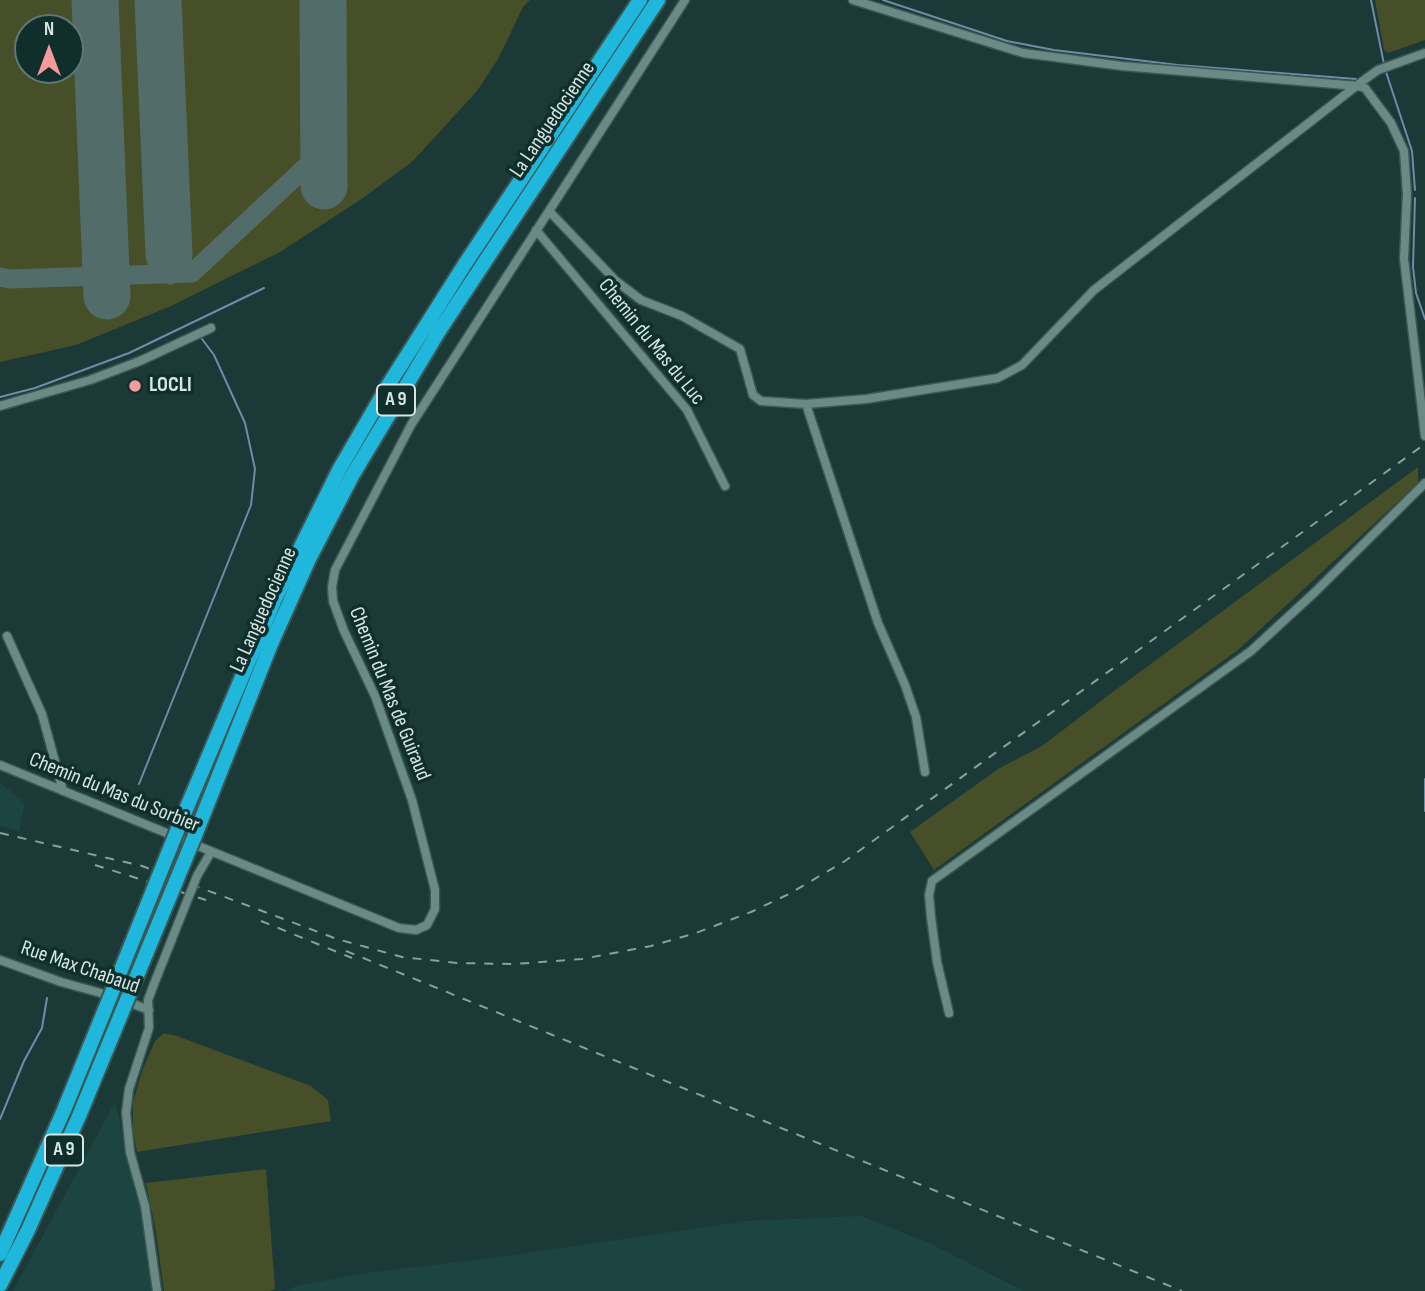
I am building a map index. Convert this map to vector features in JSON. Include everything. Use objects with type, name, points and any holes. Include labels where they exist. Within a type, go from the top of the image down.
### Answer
[{"type":"highway","name":"La Languedocienne","points":[[0,1285],[73,1129],[271,644],[309,559],[352,476],[439,331],[657,0]]},
{"type":"highway","name":"La Languedocienne","points":[[0,1254],[42,1161],[275,599],[339,470],[383,394],[465,264],[635,5]]},
{"type":"street","points":[[537,230],[685,0]]},
{"type":"street","points":[[853,0],[1023,53],[1122,66],[1365,88],[1391,123],[1404,150],[1407,194],[1404,259],[1425,436]]},
{"type":"street","points":[[549,211],[615,281],[641,300],[682,316],[740,349],[752,395],[761,401],[806,404],[866,399],[998,378],[1022,365],[1094,290],[1358,86],[1378,71],[1425,53]]},
{"type":"street","name":"Chemin du Mas du Luc","points":[[537,230],[687,410],[725,486]]},
{"type":"street","name":"Chemin du Mas de Guiraud","points":[[211,852],[399,928],[416,930],[427,925],[435,909],[435,890],[412,800],[375,696],[344,631],[333,601],[332,587],[335,570],[411,425],[537,230]]},
{"type":"street","points":[[0,406],[90,380],[140,361],[211,328]]},
{"type":"street","points":[[806,404],[878,623],[916,717],[925,772]]},
{"type":"street","points":[[949,1013],[933,928],[929,895],[932,881],[1251,651],[1314,593],[1425,482]]},
{"type":"street","points":[[7,636],[42,714],[64,791]]},
{"type":"street","name":"Chemin du Mas du Sorbier","points":[[0,765],[211,852],[197,876],[153,984],[148,1000],[149,1028],[129,1088],[127,1124],[130,1152],[145,1206],[157,1291]]},
{"type":"street","name":"Rue Max Chabaud","points":[[0,960],[149,1010]]},
{"type":"shaded area","points":[[0,783],[25,803],[19,831],[0,826]]},
{"type":"shaded area","points":[[115,1102],[161,1291],[13,1291]]},
{"type":"shaded area","points":[[861,1216],[929,1243],[1024,1291],[285,1291],[299,1285],[365,1273],[507,1256],[745,1221]]},
{"type":"green space","points":[[0,0],[530,0],[523,7],[498,59],[477,91],[413,161],[363,198],[280,252],[171,306],[76,345],[0,362]]},
{"type":"green space","points":[[1375,0],[1425,0],[1425,40],[1388,53],[1384,50]]},
{"type":"green space","points":[[1418,467],[1418,483],[1238,650],[934,870],[910,832],[998,769],[1042,746]]},
{"type":"green space","points":[[164,1033],[311,1086],[328,1100],[331,1121],[137,1152],[133,1130],[133,1102],[155,1041]]},
{"type":"green space","points":[[266,1169],[275,1289],[164,1291],[146,1183]]},
{"type":"waterway","points":[[883,0],[1007,41],[1054,50],[1178,65],[1356,79]]},
{"type":"waterway","points":[[1371,0],[1384,64]]},
{"type":"waterway","points":[[1385,69],[1412,151],[1415,190]]},
{"type":"waterway","points":[[1415,198],[1413,267],[1416,293],[1425,319]]},
{"type":"waterway","points":[[0,397],[35,388],[129,353],[264,288]]},
{"type":"waterway","points":[[139,784],[251,505],[255,469],[245,423],[214,355],[202,339]]},
{"type":"waterway","points":[[1425,779],[1425,811]]},
{"type":"waterway","points":[[0,1119],[24,1061],[42,1028],[47,998]]},
{"type":"taxiway","points":[[0,277],[10,279],[192,273],[324,150]]},
{"type":"taxiway","points":[[169,254],[170,275]]},
{"type":"runway","points":[[95,0],[107,296]]},
{"type":"runway","points":[[158,0],[169,254]]},
{"type":"runway","points":[[323,0],[324,186]]},
{"type":"railway","points":[[0,833],[142,866],[337,939],[402,957],[457,963],[514,964],[582,959],[651,946],[696,933],[751,912],[789,894],[845,861],[1425,444]]},
{"type":"railway","points":[[95,865],[206,900]]},
{"type":"railway","points":[[261,921],[352,958]]},
{"type":"railway","points":[[346,951],[1182,1291]]},
{"type":"place","name":"LOCLI","points":[[135,386]]}]
